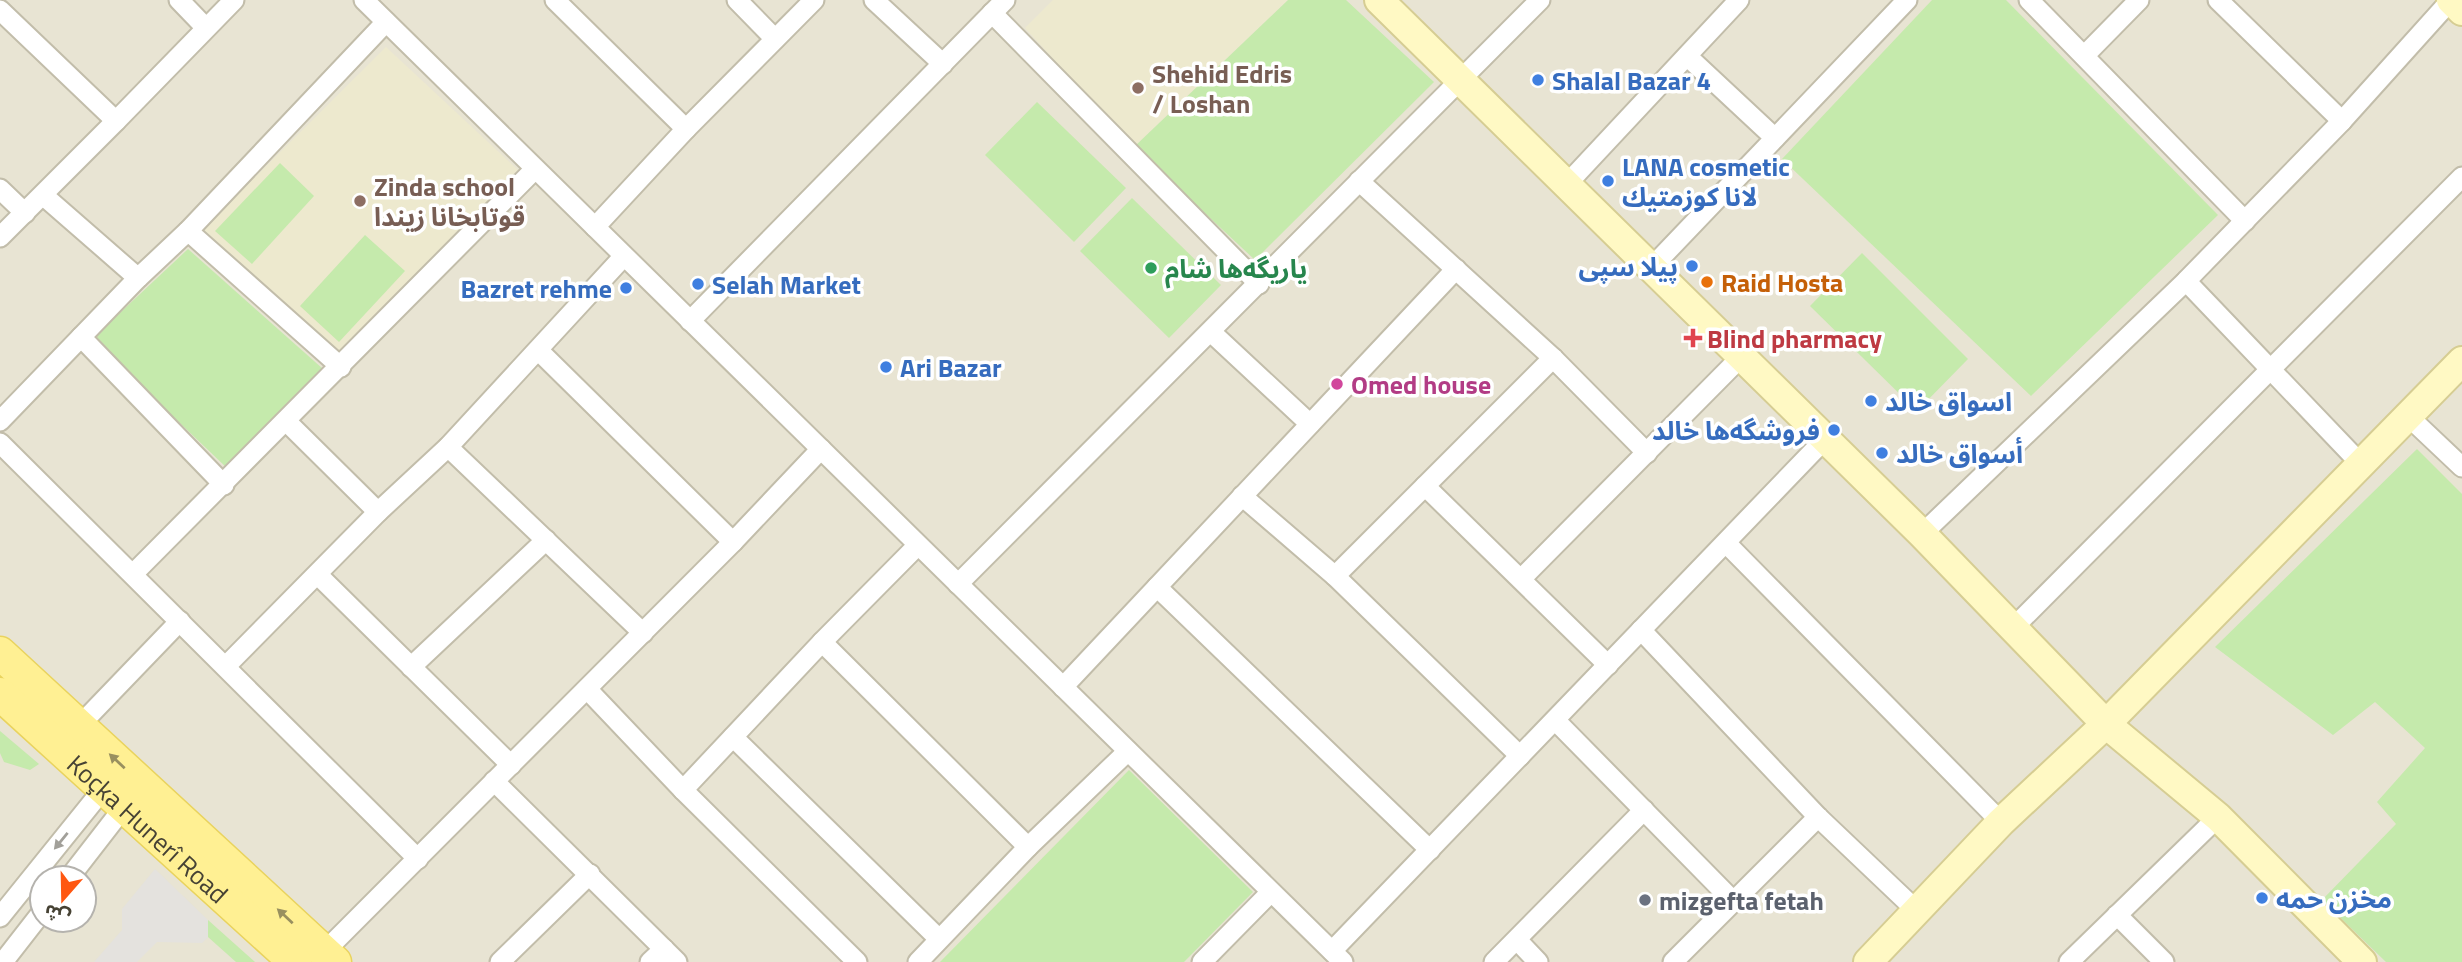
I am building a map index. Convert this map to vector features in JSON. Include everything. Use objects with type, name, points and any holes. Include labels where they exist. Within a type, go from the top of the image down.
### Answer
[{"type":"main road","points":[[0,653],[329,957]]},
{"type":"main road","name":"Koçka Hunerî Road","points":[[0,694],[295,962]]},
{"type":"street","points":[[179,0],[206,28]]},
{"type":"street","points":[[0,237],[44,196],[234,0]]},
{"type":"street","points":[[363,0],[1338,957],[1430,850],[1825,439]]},
{"type":"street","points":[[555,0],[686,129]]},
{"type":"street","points":[[737,0],[775,39]]},
{"type":"street","points":[[595,227],[686,129],[814,0]]},
{"type":"street","points":[[874,0],[943,64]]},
{"type":"street","points":[[1379,0],[1922,534],[2106,724],[2218,817],[2362,962]]},
{"type":"street","points":[[958,584],[1541,0]]},
{"type":"street","points":[[1566,185],[1739,0]]},
{"type":"street","points":[[1651,268],[1907,0]]},
{"type":"street","points":[[2029,0],[2245,220]]},
{"type":"street","points":[[2084,56],[2138,0]]},
{"type":"street","points":[[2218,0],[2342,121]]},
{"type":"street","points":[[1922,534],[2186,281],[2342,121],[2451,0],[2462,11]]},
{"type":"street","points":[[690,321],[998,6],[1259,284]]},
{"type":"street","points":[[0,10],[116,121]]},
{"type":"street","points":[[0,421],[138,278],[188,231],[386,22]]},
{"type":"street","points":[[1687,56],[1775,138]]},
{"type":"street","points":[[133,574],[287,422],[535,169]]},
{"type":"street","points":[[2013,628],[2462,177]]},
{"type":"street","points":[[1359,181],[1553,358],[1647,453]]},
{"type":"street","points":[[0,189],[25,214]]},
{"type":"street","points":[[44,196],[138,278]]},
{"type":"street","points":[[188,231],[341,367]]},
{"type":"street","points":[[226,666],[378,512],[448,447],[624,256]]},
{"type":"street","points":[[1063,687],[1456,269]]},
{"type":"street","points":[[2186,281],[2361,464]]},
{"type":"street","points":[[1211,332],[1310,424]]},
{"type":"street","points":[[81,337],[224,485]]},
{"type":"street","points":[[538,350],[733,542]]},
{"type":"street","points":[[1521,579],[1741,357]]},
{"type":"street","points":[[1335,576],[1553,358]]},
{"type":"street","points":[[1868,962],[2001,822],[2106,724],[2462,362]]},
{"type":"street","points":[[2408,416],[2462,467]]},
{"type":"street","points":[[287,422],[378,512]]},
{"type":"street","points":[[0,443],[418,859]]},
{"type":"street","points":[[448,447],[643,633]]},
{"type":"street","points":[[329,957],[494,780],[733,542],[821,449]]},
{"type":"street","points":[[1425,486],[1608,664]]},
{"type":"street","points":[[1242,496],[1335,576],[1520,756]]},
{"type":"street","points":[[411,667],[546,540]]},
{"type":"street","points":[[1726,543],[2001,822]]},
{"type":"street","points":[[683,790],[822,642],[918,545]]},
{"type":"street","points":[[318,575],[511,765]]},
{"type":"street","points":[[1157,587],[1430,850]]},
{"type":"street","points":[[79,726],[180,621]]},
{"type":"street","points":[[1642,630],[1818,817],[1918,912]]},
{"type":"street","points":[[822,642],[1028,847]]},
{"type":"street","points":[[587,689],[845,958]]},
{"type":"street","points":[[1555,720],[1734,902]]},
{"type":"street","points":[[733,737],[938,938]]},
{"type":"street","points":[[918,962],[938,938],[1028,847],[1129,751]]},
{"type":"street","points":[[494,780],[590,874],[664,958]]},
{"type":"street","points":[[77,864],[114,797]]},
{"type":"street","points":[[0,917],[114,797]]},
{"type":"street","points":[[1494,962],[1644,810]]},
{"type":"street","points":[[1673,962],[1818,817]]},
{"type":"street","points":[[2069,962],[2218,817]]},
{"type":"street","points":[[500,962],[590,874]]},
{"type":"street","points":[[1202,962],[1271,892]]},
{"type":"street","points":[[2117,915],[2164,962]]},
{"type":"street","points":[[3,962],[28,930]]},
{"type":"street","points":[[1517,940],[1538,962]]},
{"type":"shaded area","points":[[0,0],[2462,0],[2462,962],[0,962]]},
{"type":"shaded area","name":"Shehid Edris / Loshan","points":[[1053,0],[1288,0],[1134,147],[1025,28]]},
{"type":"shaded area","name":"Zinda school قوتابخانا زیندا","points":[[386,47],[518,170],[341,354],[201,231]]},
{"type":"shaded area","points":[[155,869],[208,920],[208,937],[202,943],[157,942],[137,962],[94,962],[122,930],[122,909]]},
{"type":"green space","points":[[1288,0],[1346,0],[1434,82],[1255,260],[1134,147]]},
{"type":"green space","points":[[1932,0],[2006,0],[2218,215],[2031,396],[1782,159]]},
{"type":"green space","points":[[1037,102],[1126,188],[1074,242],[985,155]]},
{"type":"green space","points":[[280,163],[314,196],[252,264],[215,231]]},
{"type":"green space","name":"ياريگه‌ها شام","points":[[1132,198],[1221,285],[1169,338],[1080,251]]},
{"type":"green space","points":[[365,235],[405,271],[339,342],[300,306]]},
{"type":"green space","points":[[188,249],[323,369],[229,470],[92,339]]},
{"type":"green space","points":[[1862,253],[1968,359],[1917,411],[1810,306]]},
{"type":"green space","points":[[2417,449],[2462,494],[2462,962],[2386,962],[2322,900],[2396,824],[2377,802],[2425,748],[2375,702],[2333,735],[2215,647]]},
{"type":"green space","points":[[0,731],[39,764],[30,770],[4,762],[0,753]]},
{"type":"green space","points":[[1129,770],[1253,892],[1184,962],[940,962]]},
{"type":"green space","points":[[208,920],[255,962],[236,962],[208,937]]},
{"type":"place","name":"Shalal Bazar 4","points":[[1538,80]]},
{"type":"place","name":"Shehid Edris / Loshan","points":[[1138,88]]},
{"type":"place","name":"LANA cosmetic لانا کوزمتیك","points":[[1608,181]]},
{"type":"place","name":"Zinda school قوتابخانا زیندا","points":[[360,201]]},
{"type":"place","name":"پيلا سپى","points":[[1692,266]]},
{"type":"place","name":"ياريگه‌ها شام","points":[[1151,268]]},
{"type":"place","name":"Raid Hosta","points":[[1707,282]]},
{"type":"place","name":"Selah Market","points":[[698,284]]},
{"type":"place","name":"Bazret rehme","points":[[626,288]]},
{"type":"place","name":"Blind pharmacy","points":[[1693,338]]},
{"type":"place","name":"Ari Bazar","points":[[886,367]]},
{"type":"place","name":"Omed house","points":[[1337,384]]},
{"type":"place","name":"اسواق خالد","points":[[1871,401]]},
{"type":"place","name":"فروشگەها خالد","points":[[1834,430]]},
{"type":"place","name":"أسواق خالد","points":[[1882,453]]},
{"type":"place","name":"مخزن حمه","points":[[2262,898]]},
{"type":"place","name":"mizgefta fetah","points":[[1645,900]]}]
